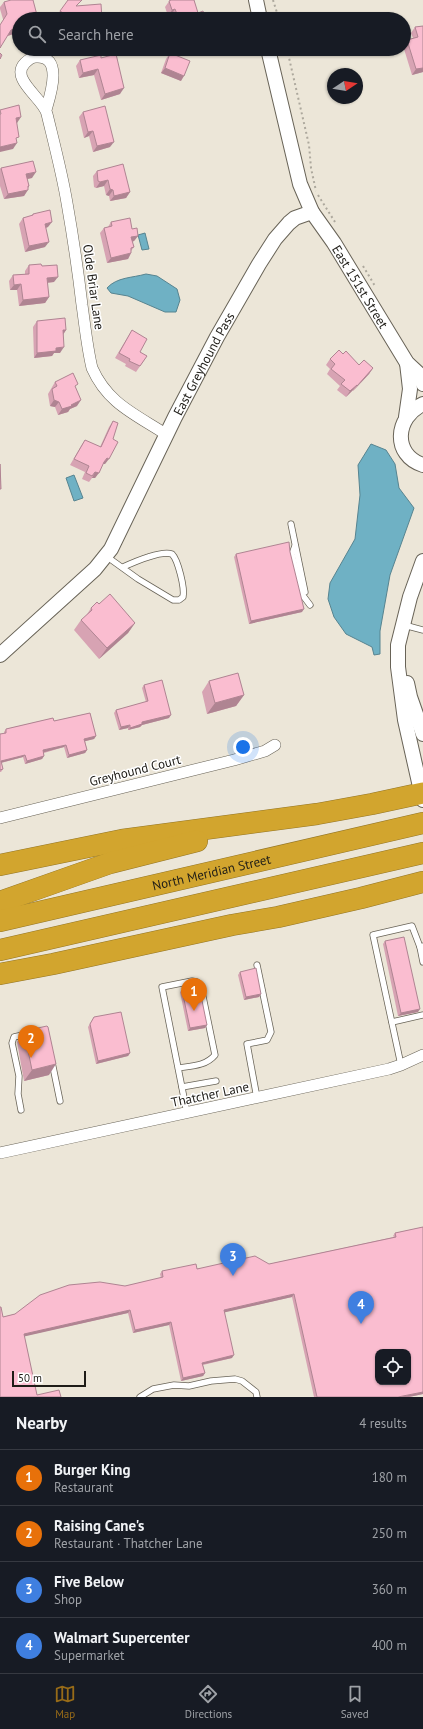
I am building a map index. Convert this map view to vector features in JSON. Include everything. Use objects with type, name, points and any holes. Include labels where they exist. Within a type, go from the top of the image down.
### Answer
[{"type":"highway","points":[[0,865],[122,840],[317,814],[423,795]]},
{"type":"highway","points":[[0,902],[110,863],[140,854],[317,814]]},
{"type":"highway","name":"North Meridian Street","points":[[0,921],[423,823]]},
{"type":"highway","points":[[0,950],[415,855]]},
{"type":"highway","points":[[0,974],[232,925],[278,917],[423,882]]},
{"type":"highway","points":[[0,979],[53,964]]},
{"type":"street","points":[[256,0],[259,12]]},
{"type":"street","points":[[270,56],[300,184],[312,212]]},
{"type":"street","name":"Olde Briar Lane","points":[[46,110],[67,201],[92,368],[98,382],[110,396],[120,405],[166,435]]},
{"type":"street","name":"East 151st Street","points":[[312,212],[334,243],[407,363],[418,374],[423,384]]},
{"type":"street","name":"East Greyhound Pass","points":[[0,655],[95,569],[106,555],[120,531],[166,435],[220,331],[259,264],[275,239],[289,223],[295,218],[312,212]]},
{"type":"street","name":"East 151st Street","points":[[407,363],[410,389],[401,438],[404,448],[410,457],[421,467]]},
{"type":"street","points":[[406,417],[413,409],[423,404]]},
{"type":"street","points":[[423,561],[410,598],[398,645],[399,685],[405,720],[423,795]]},
{"type":"street","points":[[403,625],[408,691],[423,734]]},
{"type":"street","name":"Greyhound Court","points":[[0,818],[234,760],[265,751],[275,745]]},
{"type":"street","name":"Thatcher Lane","points":[[0,1153],[401,1066],[423,1055]]},
{"type":"lane","points":[[291,524],[305,592]]},
{"type":"lane","points":[[295,545],[292,554],[301,593],[310,605]]},
{"type":"lane","points":[[106,555],[138,579],[173,600],[179,600],[183,597],[183,586],[176,559],[172,554],[164,553],[138,560],[123,567]]},
{"type":"lane","points":[[403,625],[423,630]]},
{"type":"lane","points":[[401,1066],[373,935],[412,926],[422,947],[423,962]]},
{"type":"lane","points":[[257,1098],[247,1044],[267,1040],[271,1032],[258,965]]},
{"type":"lane","points":[[178,1068],[204,1063],[211,1060],[215,1055],[202,987],[197,982],[192,981],[162,987],[178,1068],[182,1087],[187,1113]]},
{"type":"lane","points":[[392,1022],[423,1015]]},
{"type":"lane","points":[[22,1110],[18,1094],[19,1076],[12,1043],[14,1037],[32,1033]]},
{"type":"lane","points":[[51,1058],[60,1100]]},
{"type":"lane","points":[[182,1087],[216,1081]]},
{"type":"lane","points":[[140,1397],[153,1389],[174,1385],[189,1386],[211,1381],[235,1379],[242,1381],[256,1392],[257,1397]]},
{"type":"path","points":[[273,0],[276,12]]},
{"type":"path","points":[[289,56],[309,145],[311,168],[317,192],[337,226]]},
{"type":"path","points":[[361,263],[376,288]]},
{"type":"water","points":[[145,233],[149,249],[142,250],[138,235]]},
{"type":"water","points":[[146,274],[157,276],[177,289],[180,300],[176,312],[165,312],[128,296],[111,293],[107,288],[111,284],[125,278]]},
{"type":"water","points":[[371,444],[386,450],[395,464],[399,488],[414,508],[390,575],[380,631],[380,654],[374,655],[372,647],[346,634],[334,617],[328,599],[330,583],[355,539],[360,495],[358,465]]},
{"type":"water","points":[[74,475],[83,498],[74,501],[66,478]]},
{"type":"building","points":[[11,0],[33,0],[36,12],[12,12],[12,30],[0,48],[0,25],[7,14],[4,2]]},
{"type":"building","points":[[68,0],[82,0],[76,6],[101,4],[102,12],[60,11]]},
{"type":"building","points":[[194,0],[198,12],[176,12],[175,9],[172,10],[169,1]]},
{"type":"building","points":[[423,26],[423,68],[416,69],[411,53],[411,39],[418,37],[415,27]]},
{"type":"building","points":[[97,56],[101,56],[101,58],[116,56],[124,88],[105,94],[98,69],[83,73],[80,60]]},
{"type":"building","points":[[169,56],[178,56],[190,61],[184,76],[165,68]]},
{"type":"building","points":[[19,105],[21,117],[16,118],[19,137],[16,138],[17,143],[0,147],[0,110]]},
{"type":"building","points":[[105,106],[114,142],[97,146],[93,131],[88,132],[83,112]]},
{"type":"building","points":[[33,161],[36,172],[26,174],[29,186],[28,190],[8,194],[1,168]]},
{"type":"building","points":[[123,164],[130,192],[114,196],[113,190],[110,189],[108,180],[98,181],[97,171]]},
{"type":"building","points":[[50,210],[52,222],[45,224],[49,242],[29,246],[23,218]]},
{"type":"building","points":[[130,218],[132,229],[137,228],[138,236],[131,237],[134,247],[131,248],[131,253],[111,258],[104,228],[112,226],[111,222]]},
{"type":"building","points":[[41,264],[42,266],[57,265],[58,277],[47,278],[49,297],[23,300],[21,284],[14,285],[13,275],[29,274],[29,265]]},
{"type":"building","points":[[65,318],[66,330],[63,330],[64,347],[56,348],[56,351],[37,353],[37,321]]},
{"type":"building","points":[[132,330],[147,339],[140,352],[147,356],[140,366],[129,361],[130,359],[119,353]]},
{"type":"building","points":[[339,350],[343,354],[346,351],[359,365],[364,360],[373,368],[357,386],[350,391],[341,384],[345,380],[331,369],[335,364],[330,359]]},
{"type":"building","points":[[73,373],[78,384],[75,386],[81,400],[71,405],[72,406],[62,409],[59,402],[54,400],[52,389],[57,386],[55,382]]},
{"type":"building","points":[[113,421],[118,423],[113,439],[118,442],[109,459],[107,458],[104,462],[99,473],[95,472],[92,476],[86,473],[89,466],[74,459],[85,440],[101,447]]},
{"type":"building","points":[[0,464],[1,489],[0,489]]},
{"type":"building","points":[[289,542],[290,552],[304,609],[251,621],[236,554]]},
{"type":"building","points":[[110,594],[135,623],[107,648],[81,620],[92,610],[91,608],[97,602],[99,604]]},
{"type":"building","points":[[238,673],[244,695],[215,703],[209,681]]},
{"type":"building","points":[[162,680],[171,715],[142,722],[142,724],[130,728],[130,725],[121,727],[116,710],[148,701],[144,685]]},
{"type":"building","points":[[90,713],[96,736],[84,739],[87,750],[69,755],[66,745],[43,750],[44,756],[27,761],[25,755],[1,761],[3,769],[0,770],[0,734],[6,733],[6,729],[53,718],[54,721]]},
{"type":"building","points":[[404,937],[420,1009],[401,1013],[385,941]]},
{"type":"building","points":[[256,968],[261,994],[246,997],[240,972]]},
{"type":"building","points":[[199,986],[207,1025],[190,1028],[182,990]]},
{"type":"building","points":[[121,1012],[130,1053],[98,1061],[90,1024],[94,1017]]},
{"type":"building","points":[[47,1026],[56,1064],[32,1070],[24,1031]]},
{"type":"building","points":[[423,1227],[423,1392],[398,1397],[317,1397],[294,1294],[224,1310],[234,1355],[202,1363],[205,1373],[183,1378],[171,1322],[135,1330],[130,1310],[24,1334],[37,1395],[59,1390],[61,1397],[0,1397],[0,1307],[3,1317],[15,1314],[40,1295],[69,1285],[100,1282],[125,1286],[163,1277],[162,1271],[196,1264],[197,1269],[255,1256],[269,1264],[396,1237],[395,1233]]},
{"type":"place","name":"Burger King","points":[[194,1011]]},
{"type":"place","name":"Raising Cane's","points":[[31,1058]]},
{"type":"place","name":"Five Below","points":[[233,1276]]},
{"type":"place","name":"Walmart Supercenter","points":[[361,1324]]}]
